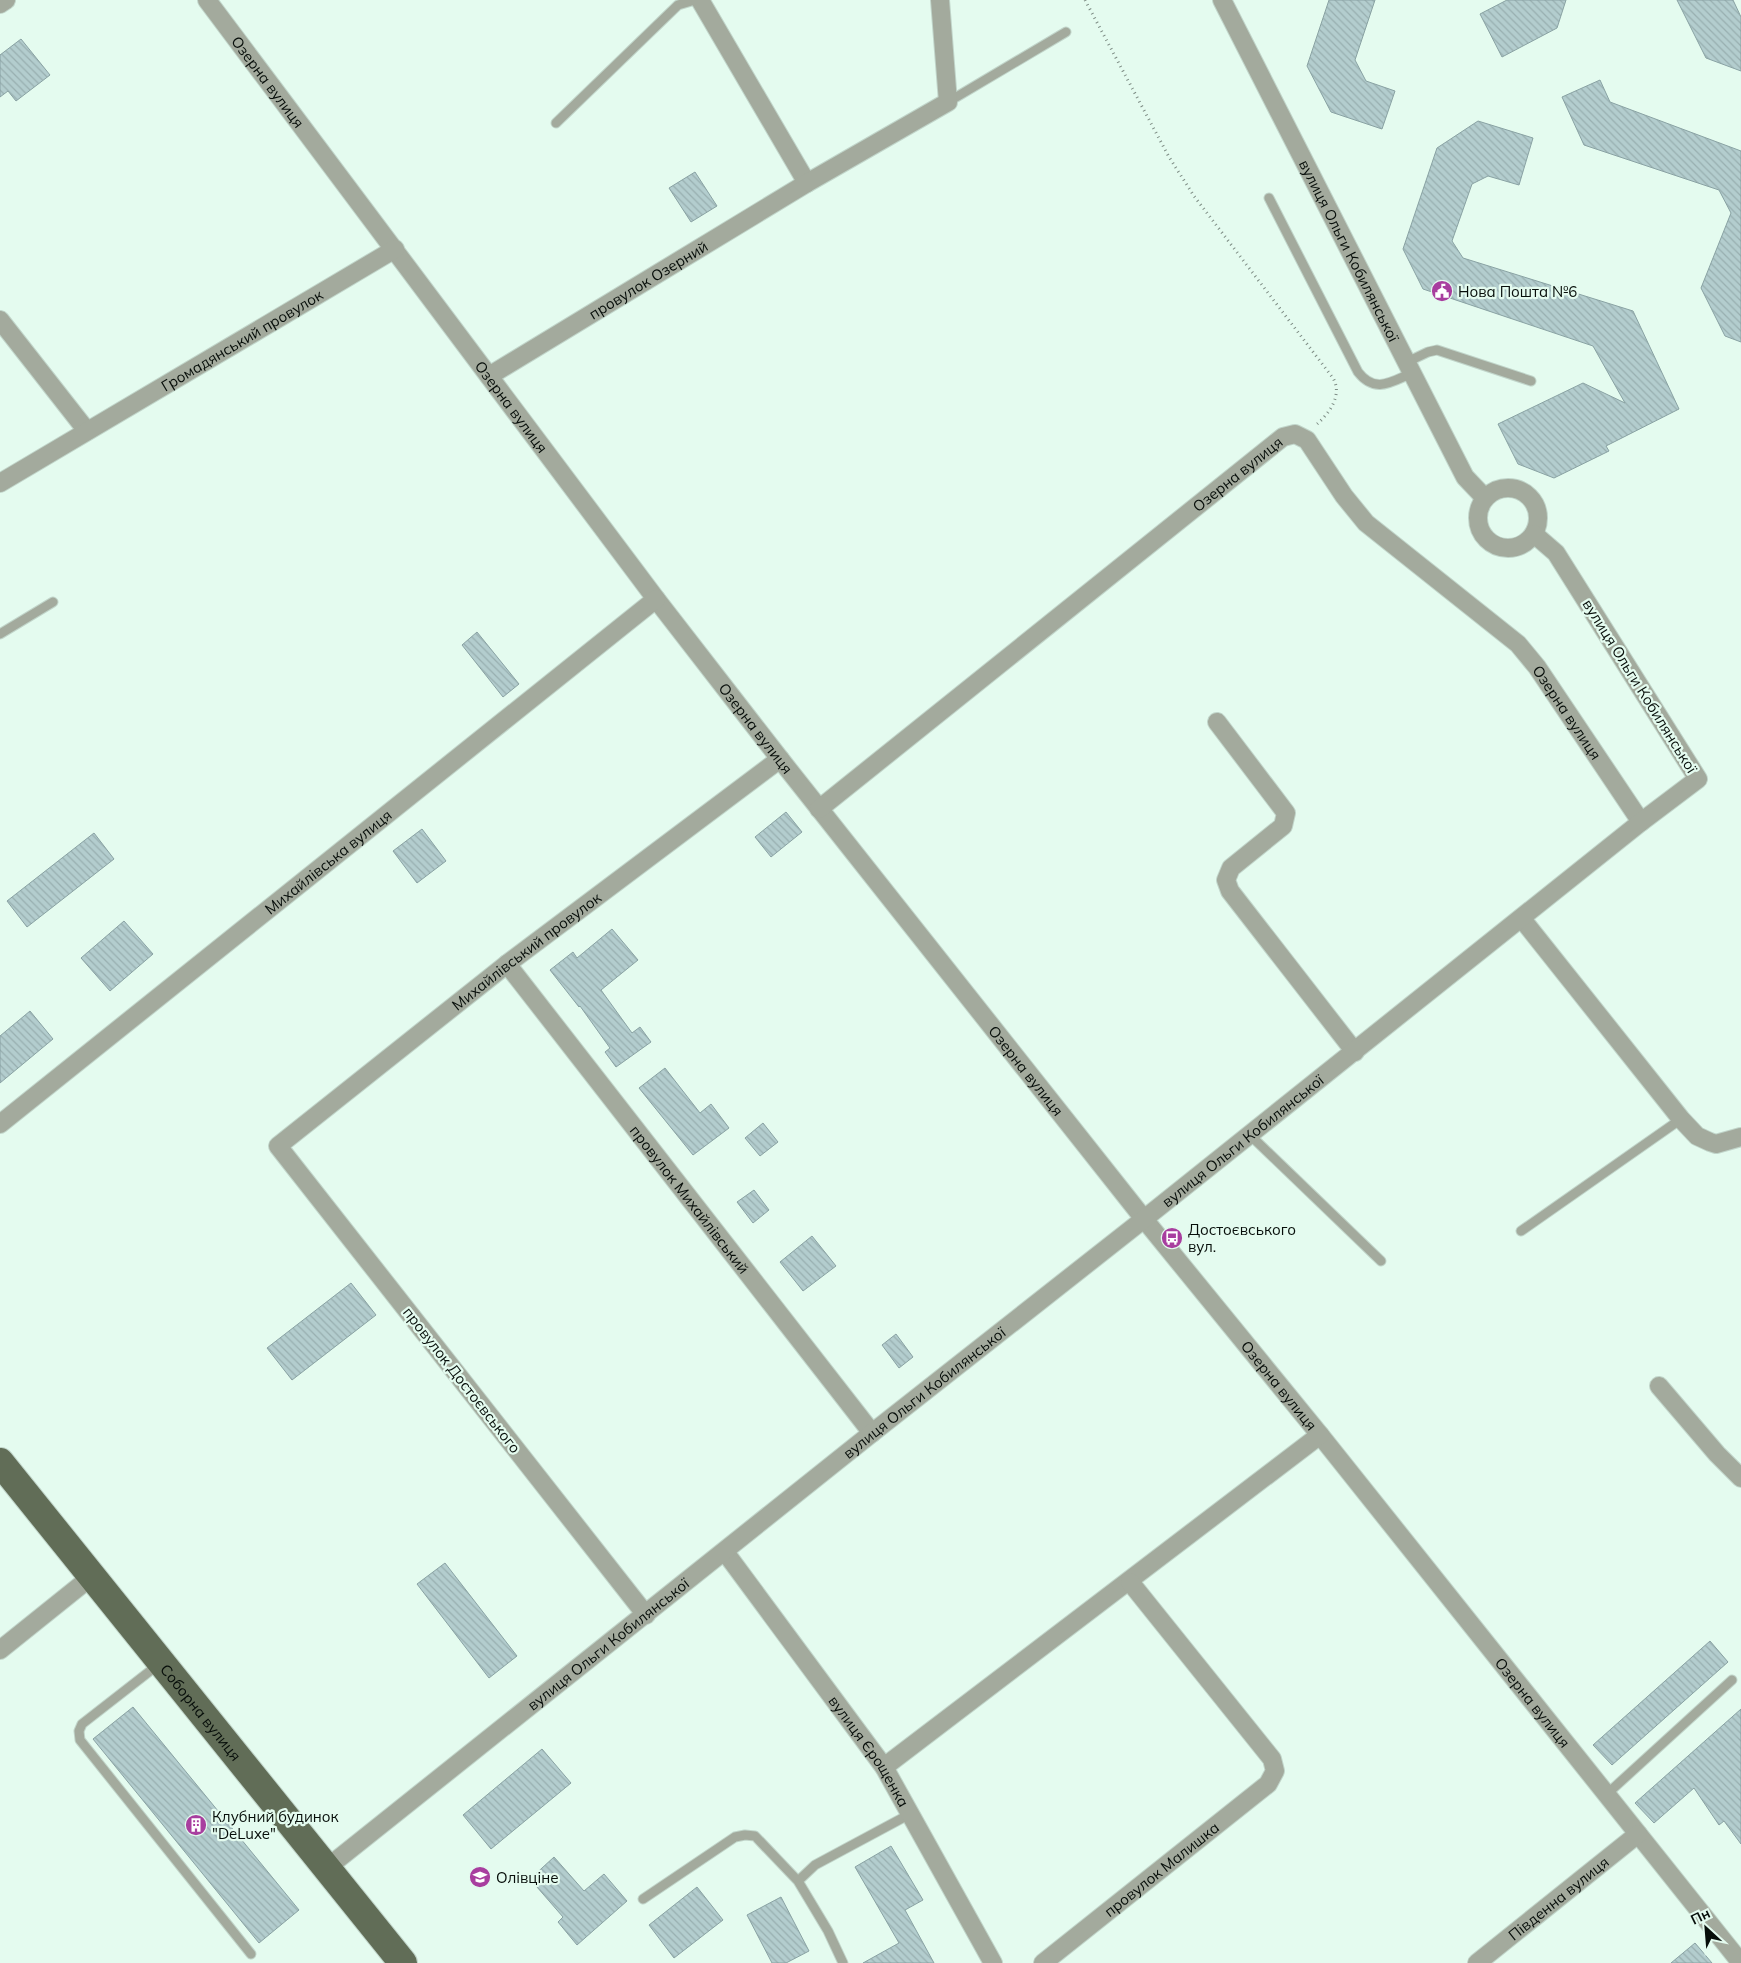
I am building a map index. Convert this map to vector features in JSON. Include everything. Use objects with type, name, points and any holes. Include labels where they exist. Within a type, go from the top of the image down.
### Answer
[{"type":"main road","name":"Соборна вулиця","points":[[0,1462],[328,1867],[403,1963]]},
{"type":"street","points":[[0,4],[6,0]]},
{"type":"street","name":"Озерна вулиця","points":[[207,0],[656,599],[819,809],[1144,1219],[1320,1435],[1741,1963]]},
{"type":"street","points":[[700,0],[807,183]]},
{"type":"street","points":[[940,0],[948,102]]},
{"type":"street","name":"вулиця Ольги Кобилянської","points":[[1222,0],[1465,477],[1484,498]]},
{"type":"street","name":"провулок Озерний","points":[[489,376],[807,183],[948,102]]},
{"type":"street","name":"Громадянський провулок","points":[[0,483],[395,249]]},
{"type":"street","points":[[0,320],[88,431]]},
{"type":"street","name":"Озерна вулиця","points":[[819,809],[1283,437],[1289,435],[1301,436],[1307,440],[1344,496],[1366,523],[1518,644],[1537,667],[1641,822]]},
{"type":"street","points":[[1502,488],[1522,490],[1536,505],[1538,525],[1534,534],[1527,542],[1509,549],[1490,543],[1482,536],[1478,527],[1477,516],[1479,506],[1492,491],[1502,488]]},
{"type":"street","name":"вулиця Ольги Кобилянської","points":[[328,1867],[872,1433],[1355,1052],[1641,822],[1698,779],[1556,553],[1534,534]]},
{"type":"street","name":"Михайлівська вулиця","points":[[0,1124],[656,599]]},
{"type":"street","points":[[1217,722],[1286,813],[1283,826],[1230,868],[1226,880],[1230,891],[1355,1052]]},
{"type":"street","name":"Михайлівський провулок","points":[[278,1146],[508,964],[780,759]]},
{"type":"street","points":[[1522,919],[1681,1119],[1697,1136],[1716,1144],[1741,1137]]},
{"type":"street","name":"провулок Михайлівський","points":[[508,964],[872,1433]]},
{"type":"street","name":"провулок Достоєвського","points":[[278,1146],[646,1615]]},
{"type":"street","points":[[1659,1386],[1717,1454],[1741,1478]]},
{"type":"street","points":[[884,1767],[1130,1582],[1320,1435]]},
{"type":"street","name":"вулиця Єрощенка","points":[[725,1552],[884,1767],[993,1963]]},
{"type":"street","points":[[0,1650],[92,1577]]},
{"type":"street","name":"провулок Малишка","points":[[1043,1963],[1268,1784],[1275,1771],[1272,1759],[1130,1582]]},
{"type":"street","name":"Південна вулиця","points":[[1477,1963],[1638,1834]]},
{"type":"lane","points":[[556,123],[678,5],[695,0]]},
{"type":"lane","points":[[948,102],[1066,32]]},
{"type":"lane","points":[[1269,198],[1358,372],[1370,384],[1380,385],[1409,367],[1428,352],[1437,350],[1531,382]]},
{"type":"lane","points":[[0,634],[53,602]]},
{"type":"lane","points":[[1520,1231],[1681,1119]]},
{"type":"lane","points":[[1250,1135],[1380,1261]]},
{"type":"lane","points":[[161,1662],[82,1724],[79,1731],[80,1740],[251,1954]]},
{"type":"lane","points":[[1606,1794],[1732,1680]]},
{"type":"lane","points":[[798,1881],[814,1865],[910,1814]]},
{"type":"lane","points":[[643,1899],[735,1837],[755,1836],[798,1881],[828,1931],[843,1963]]},
{"type":"path","points":[[1085,0],[1169,157],[1194,196],[1336,383],[1337,394],[1328,412],[1322,420],[1301,436]]},
{"type":"building","points":[[1329,0],[1375,0],[1355,60],[1366,81],[1395,91],[1382,129],[1331,112],[1307,66]]},
{"type":"building","points":[[1507,0],[1566,0],[1557,28],[1502,57],[1480,14]]},
{"type":"building","points":[[1677,0],[1733,0],[1741,17],[1741,71],[1706,58]]},
{"type":"building","points":[[21,39],[50,75],[16,101],[8,91],[0,97],[0,55]]},
{"type":"building","points":[[1600,80],[1610,102],[1741,151],[1741,342],[1725,336],[1701,288],[1731,213],[1719,190],[1584,145],[1562,97]]},
{"type":"building","points":[[1478,121],[1533,138],[1519,185],[1488,176],[1472,184],[1452,241],[1463,258],[1633,311],[1679,409],[1606,446],[1609,451],[1554,478],[1518,464],[1498,424],[1583,383],[1625,403],[1593,346],[1423,289],[1403,249],[1437,148]]},
{"type":"building","points":[[695,172],[717,206],[691,222],[669,188]]},
{"type":"building","points":[[477,632],[519,684],[503,697],[462,645]]},
{"type":"building","points":[[786,812],[802,832],[771,857],[755,837]]},
{"type":"building","points":[[422,829],[446,861],[417,883],[393,851]]},
{"type":"building","points":[[94,833],[114,859],[27,927],[7,901]]},
{"type":"building","points":[[124,921],[153,954],[110,991],[81,958]]},
{"type":"building","points":[[612,929],[638,960],[601,990],[632,1033],[640,1027],[651,1042],[616,1067],[605,1052],[610,1048],[580,1006],[550,970],[573,952],[577,958]]},
{"type":"building","points":[[30,1011],[53,1039],[0,1083],[0,1036]]},
{"type":"building","points":[[665,1068],[700,1113],[711,1104],[729,1128],[693,1155],[639,1088]]},
{"type":"building","points":[[763,1123],[778,1142],[760,1156],[745,1138]]},
{"type":"building","points":[[754,1190],[769,1210],[753,1223],[737,1202]]},
{"type":"building","points":[[812,1236],[836,1266],[803,1291],[780,1262]]},
{"type":"building","points":[[351,1283],[376,1315],[292,1380],[267,1348]]},
{"type":"building","points":[[896,1334],[913,1357],[899,1368],[882,1345]]},
{"type":"building","points":[[445,1563],[517,1656],[489,1678],[417,1584]]},
{"type":"building","points":[[1710,1641],[1728,1662],[1612,1765],[1593,1745]]},
{"type":"building","name":"Клубний будинок \"DeLuxe\"","points":[[133,1707],[299,1910],[259,1943],[93,1739]]},
{"type":"building","points":[[1741,1709],[1741,1844],[1724,1821],[1719,1825],[1694,1788],[1654,1823],[1635,1803]]},
{"type":"building","points":[[542,1749],[571,1783],[491,1849],[463,1815]]},
{"type":"building","points":[[891,1846],[923,1900],[905,1910],[934,1963],[863,1963],[899,1943],[855,1867]]},
{"type":"building","points":[[554,1857],[584,1891],[604,1874],[627,1901],[577,1945],[558,1922],[563,1917],[530,1879]]},
{"type":"building","points":[[697,1887],[723,1920],[674,1958],[649,1925]]},
{"type":"building","points":[[781,1897],[809,1951],[786,1963],[772,1963],[747,1915]]},
{"type":"building","points":[[1695,1943],[1712,1963],[1671,1963]]},
{"type":"place","name":"Нова Пошта №6","points":[[1442,291]]},
{"type":"place","name":"Достоєвського вул.","points":[[1172,1238]]},
{"type":"place","name":"Клубний будинок \"DeLuxe\"","points":[[196,1825]]},
{"type":"place","name":"Олівціне","points":[[480,1877]]}]
